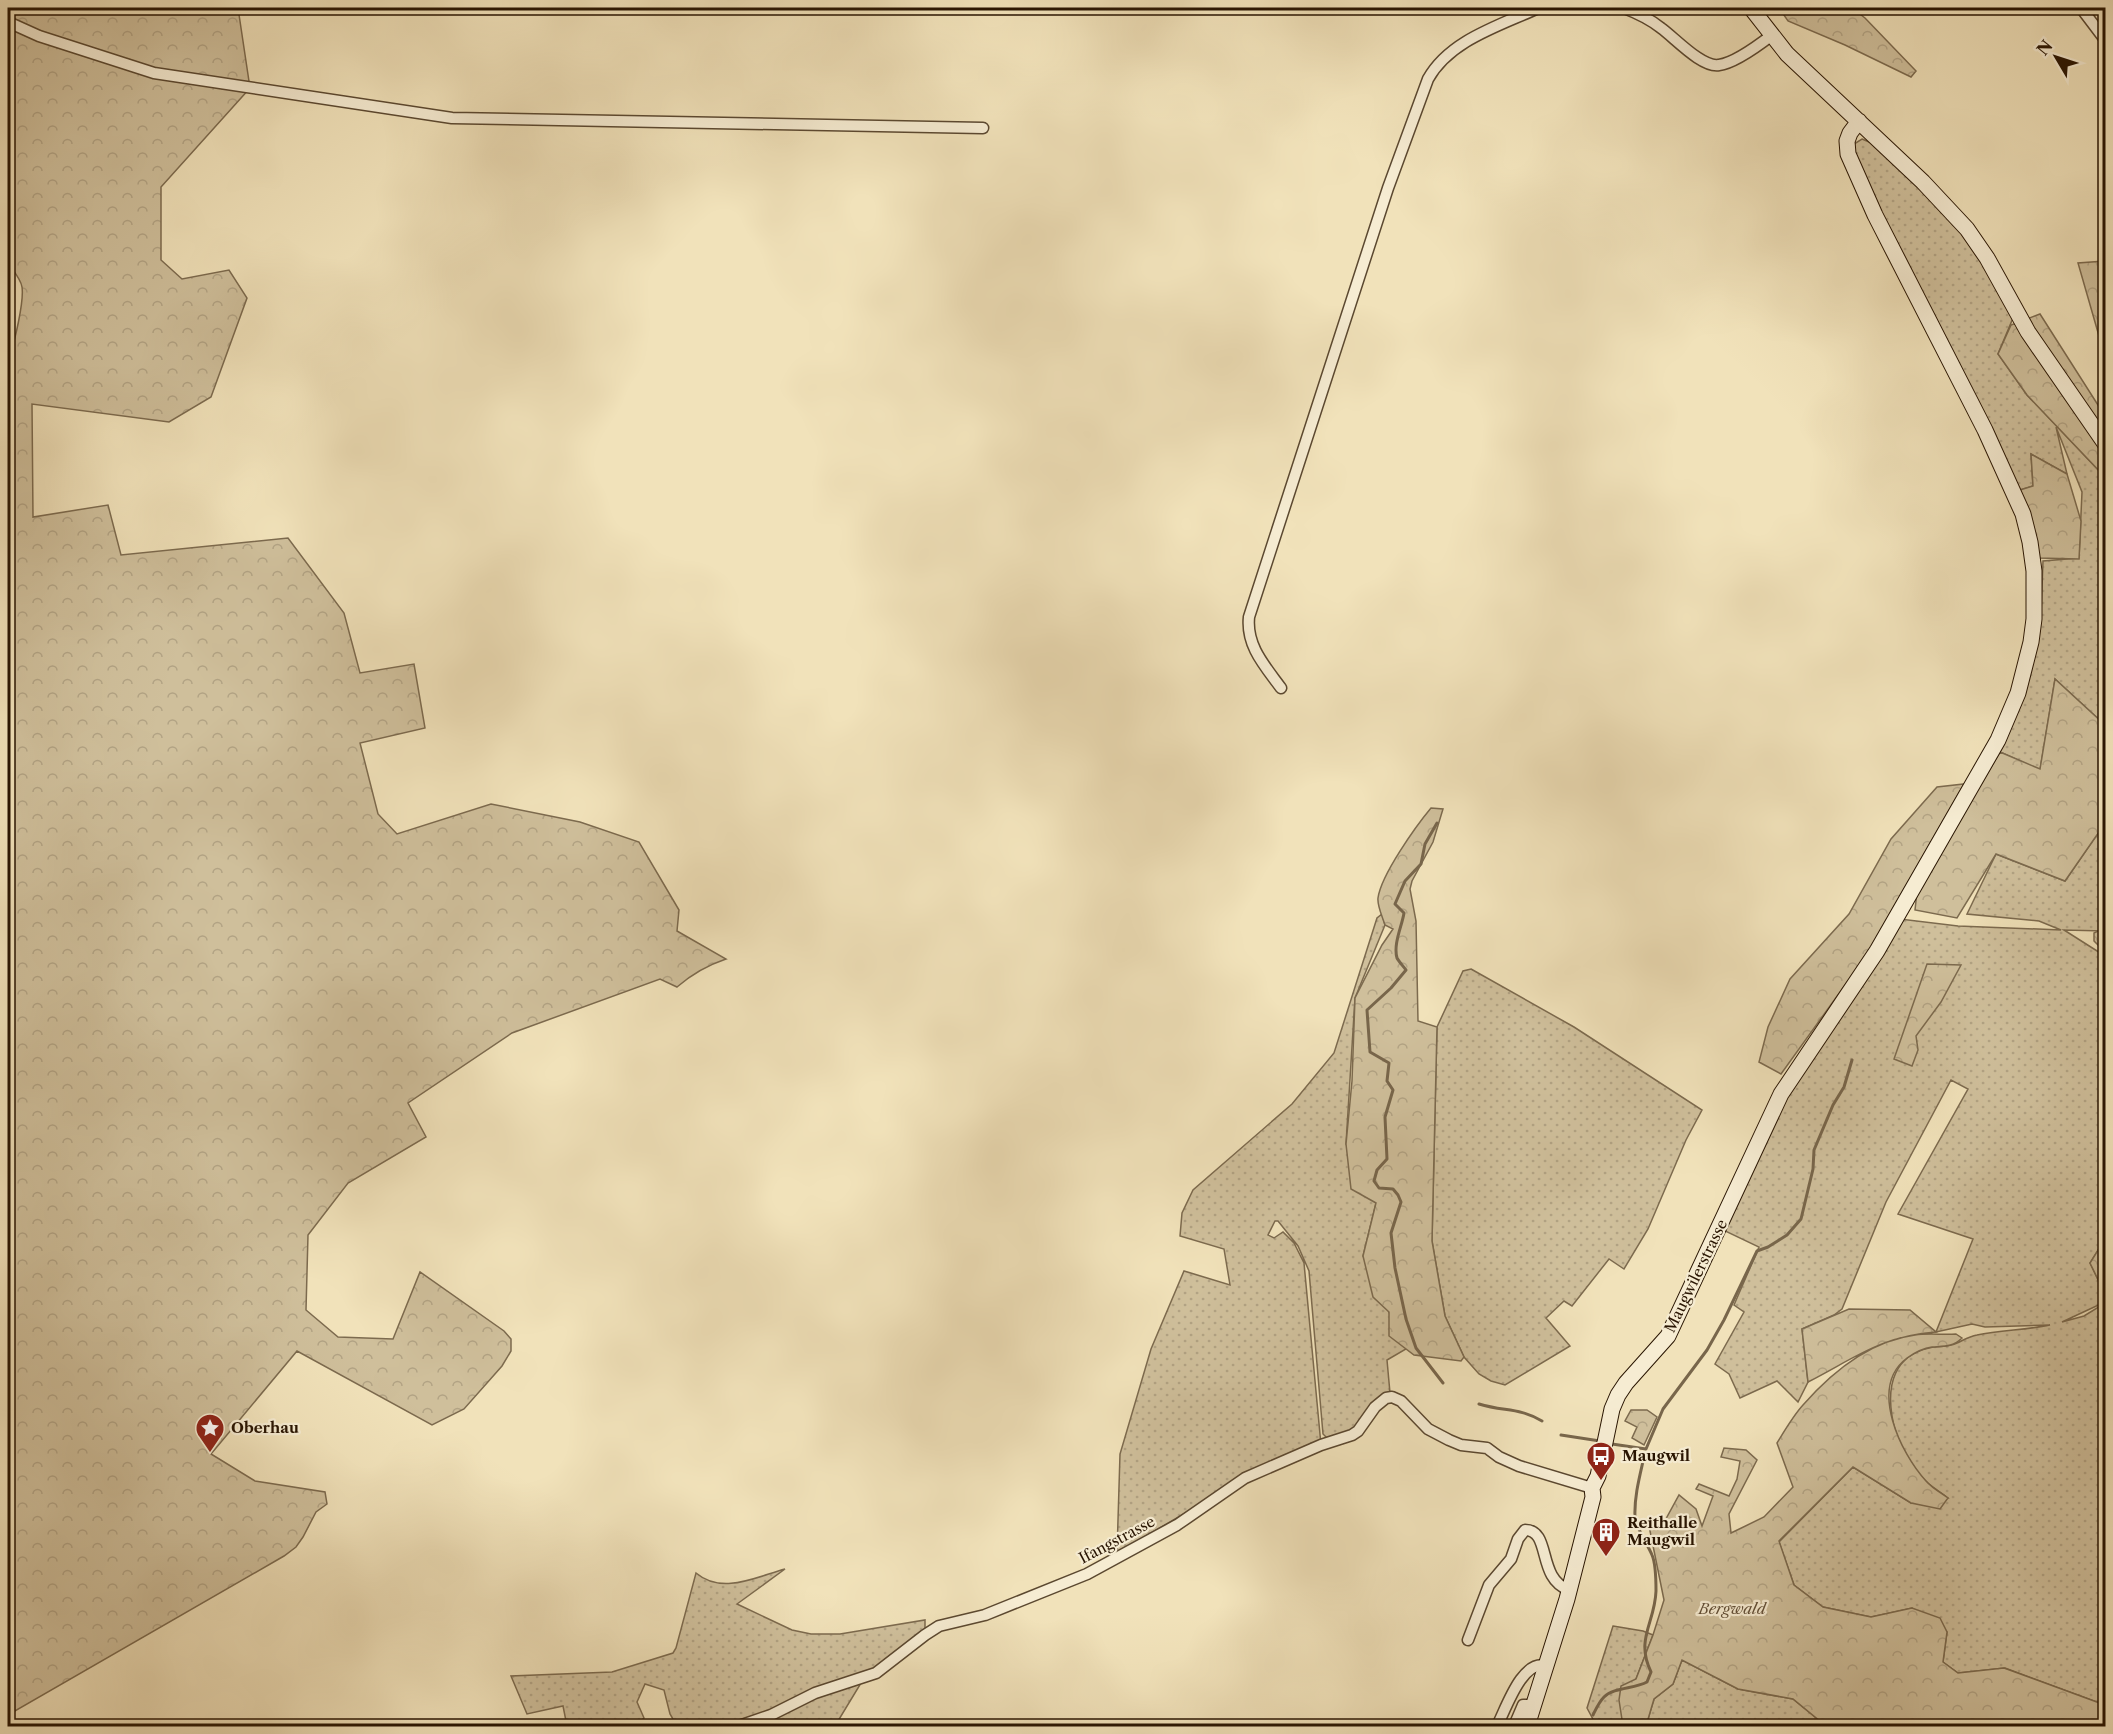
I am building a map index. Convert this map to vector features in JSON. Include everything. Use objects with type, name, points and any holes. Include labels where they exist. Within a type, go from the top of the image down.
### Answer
[{"type":"street","points":[[1281,688],[1252,647],[1249,635],[1250,617],[1384,199],[1424,90],[1433,70],[1449,53],[1468,41],[1538,8]]},
{"type":"street","points":[[1624,8],[1660,27],[1696,57],[1712,65],[1719,66],[1728,62],[1772,35]]},
{"type":"street","points":[[1751,8],[1787,54],[1940,198],[1967,229],[1987,258],[2028,332],[2106,445]]},
{"type":"street","points":[[2081,8],[2106,41]]},
{"type":"street","points":[[8,21],[39,36],[154,73],[452,118],[983,128]]},
{"type":"street","name":"Maugwilerstrasse","points":[[1527,1726],[1568,1599],[1589,1514],[1592,1488],[1598,1473],[1612,1409],[1618,1395],[1668,1336],[1781,1094],[1861,977],[1976,780],[2009,716],[2031,642],[2034,619],[2034,571],[2028,533],[2009,479],[1875,215],[1848,154],[1847,141],[1858,121]]},
{"type":"street","name":"Ifangstrasse","points":[[739,1726],[771,1715],[822,1691],[876,1673],[939,1626],[985,1615],[1087,1574],[1177,1525],[1245,1478],[1322,1445],[1352,1435],[1358,1431],[1375,1407],[1386,1398],[1392,1397],[1401,1401],[1423,1424],[1443,1438],[1461,1445],[1487,1448],[1499,1457],[1519,1466],[1592,1488]]},
{"type":"street","points":[[1468,1640],[1489,1585],[1507,1565],[1518,1539],[1525,1530],[1533,1530],[1539,1536],[1551,1576],[1558,1585],[1569,1590]]},
{"type":"street","points":[[1497,1726],[1521,1678],[1537,1665],[1546,1666]]},
{"type":"street","points":[[1514,1726],[1523,1705],[1533,1705]]},
{"type":"green space","points":[[8,8],[238,8],[250,88],[161,187],[161,260],[182,279],[229,270],[247,298],[211,397],[169,422],[32,404],[33,517],[108,505],[121,555],[288,538],[344,613],[360,673],[414,664],[425,728],[360,743],[378,814],[397,834],[491,804],[580,822],[639,842],[679,910],[677,931],[726,959],[700,970],[677,987],[660,979],[512,1033],[408,1103],[426,1137],[348,1183],[308,1235],[306,1310],[338,1337],[393,1339],[420,1272],[504,1331],[511,1339],[511,1351],[502,1366],[464,1409],[432,1425],[297,1351],[211,1454],[255,1481],[325,1492],[327,1504],[316,1512],[296,1547],[8,1715],[8,356],[16,333],[22,287],[8,263]]},
{"type":"green space","points":[[1779,8],[1852,8],[1865,18],[1916,71],[1911,77],[1788,21]]},
{"type":"green space","points":[[1862,139],[1874,144],[1957,225],[1986,265],[2013,318],[1998,354],[2027,395],[2105,477],[2105,725],[2055,679],[2040,770],[2000,752],[2041,615],[2043,561],[2079,558],[2082,492],[2056,427],[2067,474],[2031,454],[2033,486],[2020,490],[1855,159],[1854,144]]},
{"type":"green space","points":[[2106,261],[2105,371],[2101,343],[2078,263]]},
{"type":"green space","points":[[2040,314],[2105,416],[2105,477],[2027,395],[1998,354],[2011,325]]},
{"type":"green space","points":[[2031,454],[2067,474],[2081,521],[2079,559],[2038,558],[2020,490],[2033,486]]},
{"type":"green space","points":[[2055,679],[2105,725],[2105,816],[2099,832],[2065,881],[1996,854],[1957,918],[1915,910],[1917,892],[2000,752],[2040,769]]},
{"type":"green space","points":[[1964,784],[1866,956],[1781,1074],[1759,1062],[1768,1027],[1790,979],[1849,914],[1891,839],[1937,787]]},
{"type":"green space","points":[[1431,808],[1443,809],[1433,842],[1410,889],[1416,921],[1418,1021],[1437,1027],[1432,1241],[1445,1316],[1464,1357],[1461,1361],[1414,1355],[1389,1336],[1389,1312],[1373,1297],[1363,1256],[1376,1203],[1351,1189],[1346,1144],[1352,1081],[1355,998],[1382,945],[1393,929],[1385,925],[1378,898],[1392,864]]},
{"type":"green space","points":[[2105,816],[2105,931],[2064,930],[2105,956],[2105,1239],[2090,1263],[2105,1294],[2105,1302],[2062,1322],[2084,1316],[2105,1303],[2105,1705],[2005,1668],[1958,1673],[1943,1662],[1947,1632],[1912,1608],[1871,1617],[1823,1607],[1794,1585],[1779,1542],[1853,1467],[1911,1503],[1948,1498],[1923,1478],[1901,1443],[1894,1425],[1891,1405],[1895,1373],[1908,1358],[1929,1348],[1951,1345],[1977,1335],[2050,1325],[1985,1327],[1972,1324],[1936,1332],[1973,1239],[1898,1214],[1968,1089],[1951,1080],[1886,1202],[1842,1309],[1802,1329],[1808,1382],[1798,1402],[1777,1381],[1740,1398],[1729,1374],[1715,1364],[1744,1312],[1734,1305],[1759,1247],[1723,1230],[1777,1112],[1900,919],[1958,926],[2061,930],[2039,921],[1967,914],[1996,854],[2065,881],[2099,832]]},
{"type":"green space","points":[[1382,914],[1385,925],[1355,998],[1346,1144],[1376,1203],[1363,1256],[1406,1349],[1387,1360],[1390,1393],[1351,1432],[1328,1439],[1323,1434],[1309,1271],[1298,1246],[1278,1221],[1275,1221],[1268,1235],[1274,1238],[1283,1232],[1294,1243],[1304,1263],[1321,1445],[1245,1478],[1117,1553],[1120,1454],[1151,1349],[1184,1271],[1230,1285],[1224,1249],[1180,1236],[1182,1213],[1193,1190],[1292,1104],[1334,1053],[1377,918]]},
{"type":"green space","points":[[2100,930],[2105,932],[2105,952],[2094,941],[2094,933]]},
{"type":"green space","points":[[1927,964],[1961,965],[1941,1002],[1916,1036],[1918,1050],[1912,1066],[1894,1059]]},
{"type":"green space","points":[[1471,969],[1574,1027],[1702,1110],[1686,1140],[1648,1229],[1624,1269],[1609,1259],[1572,1306],[1564,1301],[1546,1318],[1570,1346],[1505,1385],[1479,1374],[1464,1357],[1445,1316],[1432,1241],[1437,1027],[1463,971]]},
{"type":"green space","points":[[2105,1239],[2105,1294],[2090,1263]]},
{"type":"green space","points":[[1849,1309],[1910,1310],[1936,1332],[1917,1334],[1884,1343],[1808,1382],[1802,1329]]},
{"type":"green space","name":"Bergwald","points":[[1925,1334],[1956,1334],[1962,1338],[1955,1343],[1926,1348],[1907,1358],[1896,1371],[1890,1386],[1889,1403],[1899,1438],[1916,1469],[1928,1484],[1948,1498],[1940,1509],[1911,1503],[1853,1467],[1779,1541],[1794,1585],[1823,1607],[1871,1617],[1912,1608],[1940,1618],[1947,1632],[1943,1662],[1958,1673],[2004,1668],[2105,1705],[2105,1726],[1826,1726],[1793,1699],[1738,1689],[1682,1660],[1673,1684],[1654,1699],[1646,1726],[1623,1726],[1619,1700],[1621,1686],[1636,1679],[1664,1600],[1649,1526],[1662,1526],[1679,1495],[1696,1509],[1702,1526],[1713,1496],[1696,1489],[1699,1484],[1729,1496],[1737,1479],[1740,1461],[1721,1457],[1724,1448],[1746,1450],[1757,1460],[1729,1514],[1731,1533],[1764,1517],[1793,1487],[1777,1443],[1799,1409],[1826,1381],[1867,1351],[1898,1338]]},
{"type":"green space","points":[[1631,1410],[1647,1410],[1657,1417],[1644,1445],[1632,1438],[1637,1427],[1625,1421]]},
{"type":"green space","points":[[785,1569],[737,1604],[792,1630],[811,1634],[840,1634],[925,1620],[925,1635],[864,1678],[835,1726],[677,1726],[670,1714],[664,1690],[645,1684],[637,1702],[644,1718],[635,1726],[567,1726],[563,1706],[527,1714],[511,1676],[612,1672],[673,1653],[696,1573],[717,1583],[728,1584],[751,1580]]},
{"type":"green space","points":[[1613,1626],[1653,1635],[1636,1679],[1623,1726],[1590,1726],[1590,1723],[1595,1723],[1587,1708]]},
{"type":"green space","points":[[1682,1660],[1738,1689],[1793,1699],[1826,1726],[1646,1726],[1654,1699],[1673,1684]]},
{"type":"waterway","points":[[1437,823],[1425,844],[1421,864],[1405,881],[1395,904],[1404,913],[1396,953],[1406,970],[1391,988],[1367,1010],[1370,1052],[1389,1063],[1387,1081],[1393,1090],[1385,1117],[1387,1159],[1377,1170],[1374,1181],[1379,1188],[1393,1189],[1401,1202],[1391,1233],[1395,1268],[1406,1319],[1416,1348],[1443,1383]]},
{"type":"waterway","points":[[1612,1444],[1646,1449],[1663,1409],[1707,1350],[1724,1320],[1757,1251],[1787,1235],[1801,1219],[1813,1169],[1814,1150],[1833,1105],[1844,1087],[1852,1060]]},
{"type":"waterway","points":[[1479,1404],[1518,1412],[1542,1421]]},
{"type":"waterway","points":[[1561,1435],[1600,1441]]},
{"type":"waterway","points":[[1593,1715],[1608,1694],[1647,1682],[1651,1672],[1645,1650],[1645,1640],[1655,1602],[1655,1568],[1652,1555],[1635,1517],[1636,1494],[1644,1457]]},
{"type":"waterway","points":[[1589,1726],[1590,1721]]},
{"type":"place","name":"Oberhau","points":[[210,1454]]},
{"type":"place","name":"Maugwil","points":[[1601,1482]]},
{"type":"place","name":"Reithalle Maugwil","points":[[1606,1558]]}]
